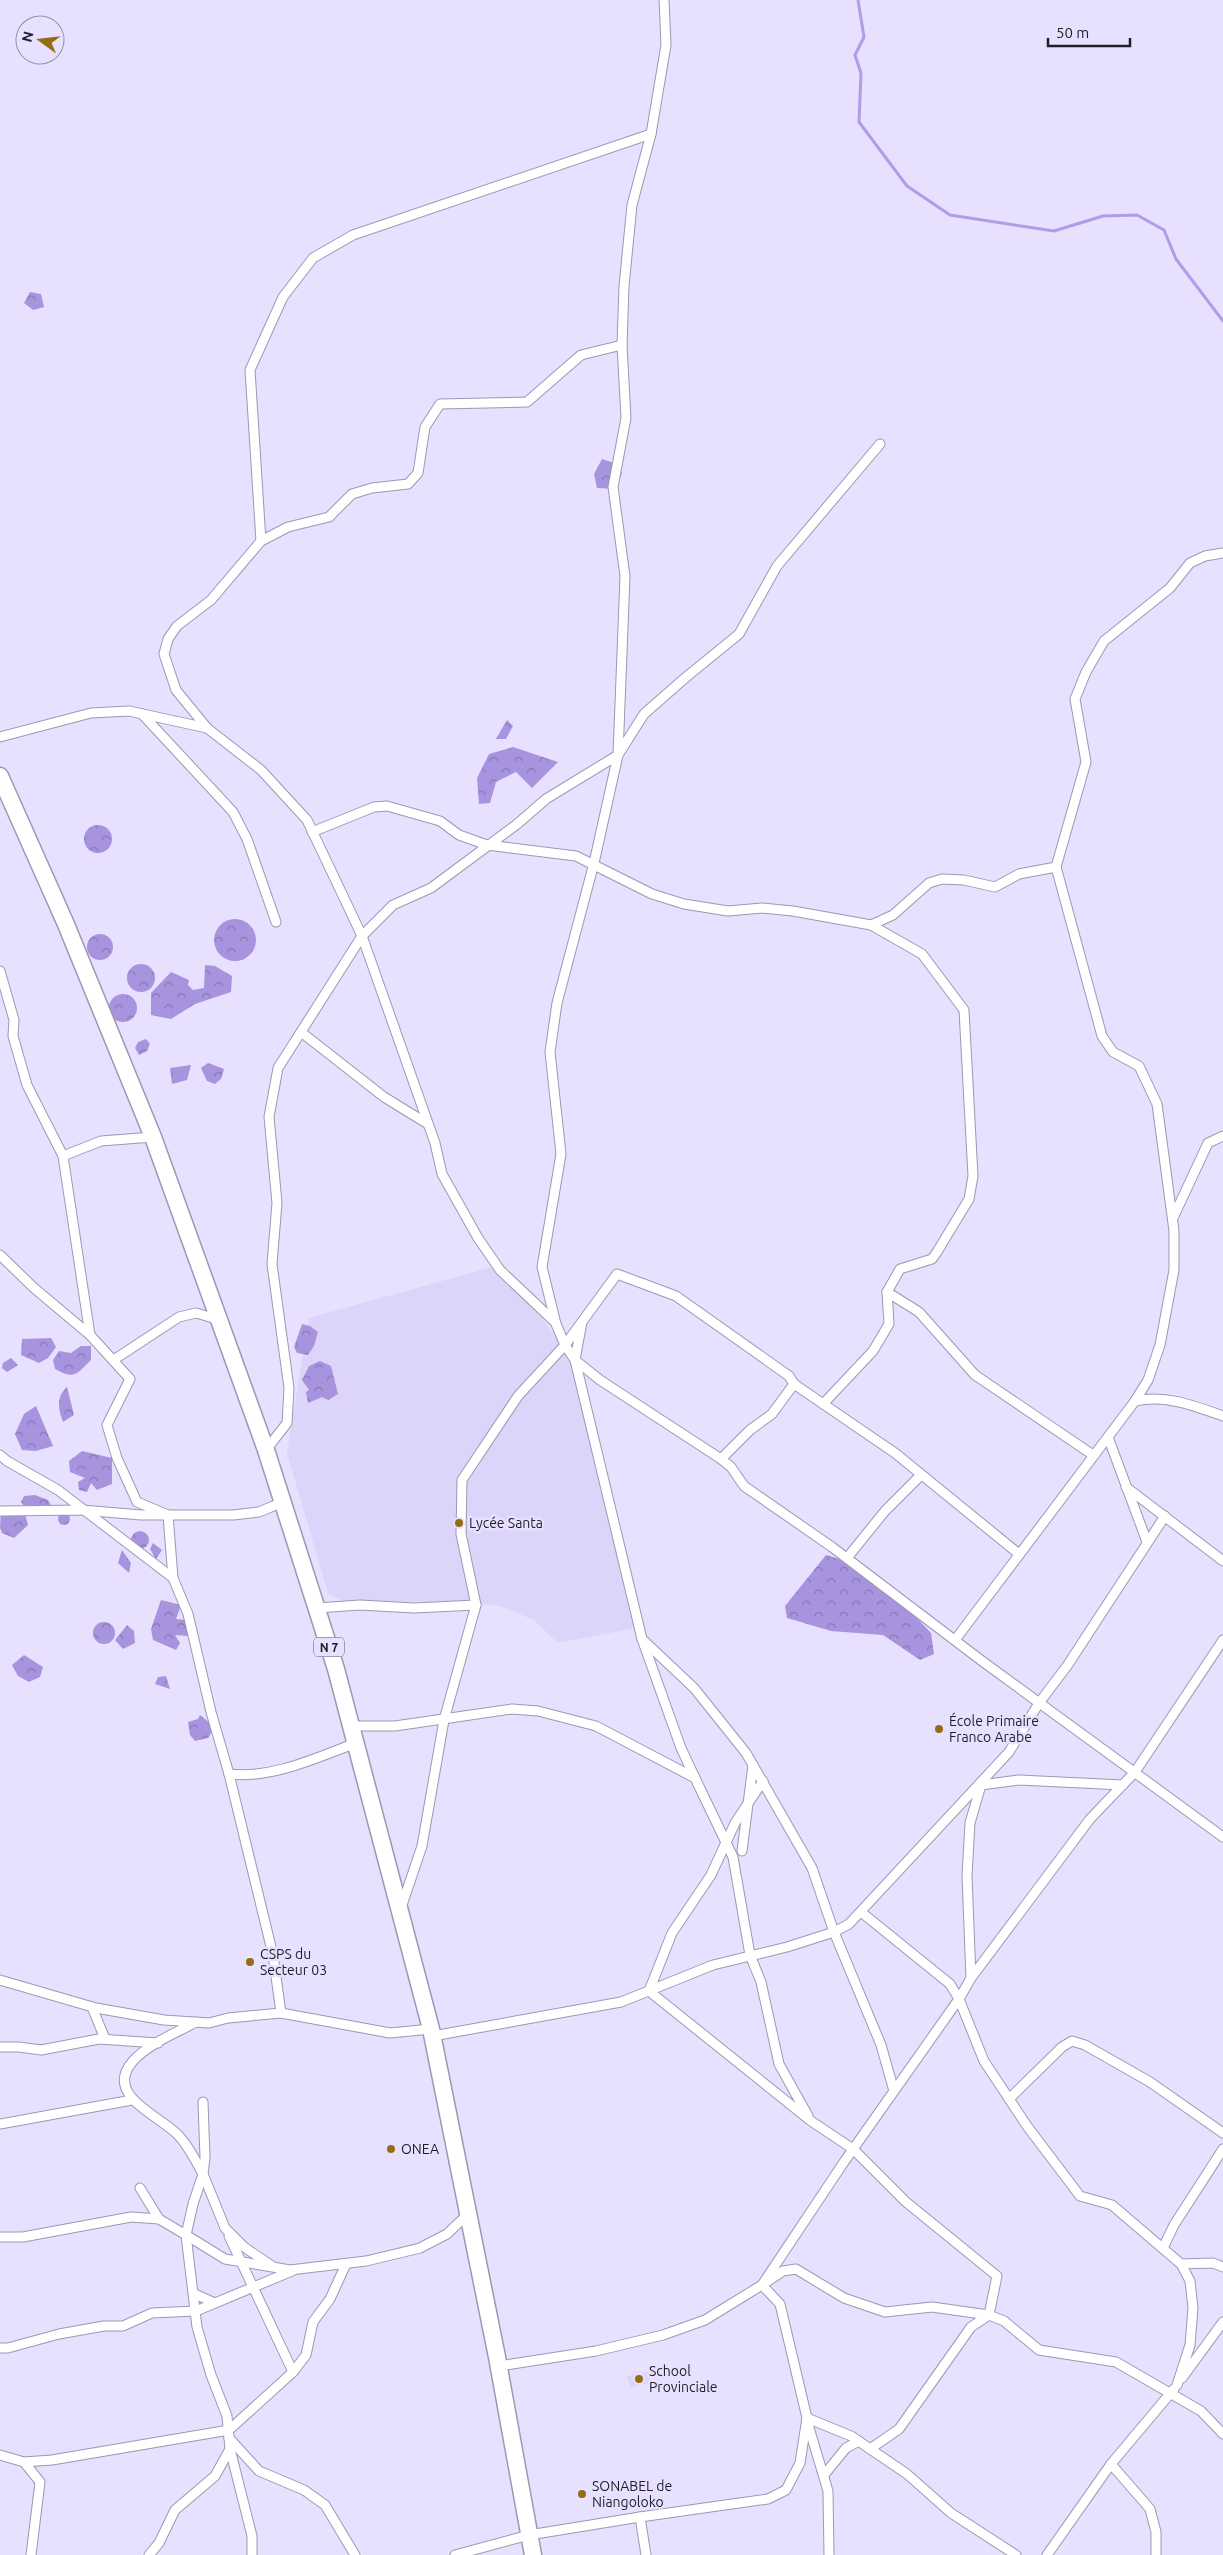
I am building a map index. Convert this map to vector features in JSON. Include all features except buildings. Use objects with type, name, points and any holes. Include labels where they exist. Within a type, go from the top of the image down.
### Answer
[{"type":"highway","name":"N 7","points":[[0,776],[65,922],[153,1137],[266,1450],[317,1608],[356,1743],[432,2033],[499,2366],[533,2555]]},
{"type":"street","points":[[664,0],[666,45],[651,134],[632,205],[624,286],[622,345],[626,418],[613,487],[625,576],[618,755],[594,863],[557,1003],[550,1052],[561,1161],[542,1267],[556,1324],[565,1345],[575,1360],[600,1380],[721,1459],[731,1467],[744,1486],[846,1558],[1039,1703],[1222,1835]]},
{"type":"street","points":[[261,541],[250,370],[283,297],[313,258],[353,236],[651,134]]},
{"type":"street","points":[[556,1324],[500,1270],[478,1238],[442,1174],[428,1124],[362,936],[307,820],[261,770],[207,728],[176,690],[164,654],[168,639],[177,626],[211,600],[261,541],[288,527],[329,517],[352,494],[372,488],[408,484],[418,473],[425,427],[440,404],[527,402],[582,355],[622,345]]},
{"type":"street","points":[[266,1450],[287,1423],[289,1388],[272,1264],[277,1203],[269,1117],[278,1068],[362,936],[393,905],[431,888],[516,825],[546,800],[618,755],[644,714],[739,634],[778,566],[880,444]]},
{"type":"street","points":[[955,1640],[1135,1401],[1148,1380],[1160,1345],[1174,1270],[1173,1219],[1158,1104],[1138,1066],[1113,1052],[1102,1036],[1056,866],[1086,762],[1075,699],[1086,672],[1104,641],[1170,588],[1190,563],[1205,556],[1223,553]]},
{"type":"street","points":[[0,737],[91,714],[128,712],[207,728]]},
{"type":"street","points":[[142,714],[233,812],[247,839],[276,922]]},
{"type":"street","points":[[312,832],[374,807],[387,806],[440,822],[459,835],[487,845],[576,856],[594,863],[652,894],[684,904],[728,911],[762,908],[793,910],[871,925],[922,954],[964,1010],[974,1176],[969,1199],[932,1259],[900,1270],[887,1292],[888,1324],[873,1351],[823,1404]]},
{"type":"street","points":[[871,925],[893,915],[929,883],[942,879],[964,880],[996,887],[1019,874],[1056,866]]},
{"type":"street","points":[[0,971],[14,1020],[13,1036],[27,1085],[63,1156],[90,1335]]},
{"type":"street","points":[[300,1032],[384,1097],[428,1124]]},
{"type":"street","points":[[1173,1219],[1208,1143],[1223,1136]]},
{"type":"street","points":[[63,1156],[101,1141],[153,1137]]},
{"type":"street","points":[[0,1255],[34,1288],[90,1335],[115,1359],[130,1379],[107,1425],[117,1458],[137,1502],[168,1515]]},
{"type":"street","points":[[400,1910],[422,1846],[444,1720],[476,1605],[461,1534],[462,1480],[518,1396],[565,1345],[582,1319],[617,1274],[676,1296],[788,1376],[794,1384],[896,1453],[1019,1554]]},
{"type":"street","points":[[887,1292],[919,1312],[975,1376],[1093,1455]]},
{"type":"street","points":[[115,1359],[179,1317],[196,1313],[220,1320]]},
{"type":"street","points":[[582,1319],[575,1360],[642,1639],[682,1748],[733,1857],[750,1955],[761,1982],[779,2064],[811,2121]]},
{"type":"street","points":[[721,1459],[750,1430],[772,1414],[794,1384]]},
{"type":"street","points":[[1135,1401],[1151,1397],[1180,1402],[1223,1416]]},
{"type":"street","points":[[1108,1437],[1148,1542]]},
{"type":"street","points":[[0,1455],[7,1461],[58,1490],[173,1578]]},
{"type":"street","points":[[846,1558],[885,1511],[921,1475]]},
{"type":"street","points":[[1126,1487],[1223,1560]]},
{"type":"street","points":[[0,1510],[82,1510],[168,1515],[233,1515],[259,1512],[283,1502]]},
{"type":"street","points":[[168,1515],[173,1578],[188,1614],[211,1712],[229,1774],[272,1955],[281,2013]]},
{"type":"street","points":[[0,1980],[92,2007],[164,2020],[209,2023],[228,2018],[281,2013],[390,2033],[432,2033],[621,2002],[713,1965],[834,1932],[849,1924],[861,1912],[981,1785],[1009,1752],[1039,1703],[1067,1666],[1165,1516]]},
{"type":"street","points":[[317,1608],[360,1605],[414,1608],[476,1605]]},
{"type":"street","points":[[642,1639],[694,1688],[753,1764],[812,1868],[834,1932],[881,2045],[894,2090]]},
{"type":"street","points":[[762,2285],[853,2149],[959,1999],[971,1978],[1090,1818],[1135,1772],[1223,1640]]},
{"type":"street","points":[[351,1726],[396,1726],[512,1709],[538,1711],[596,1726],[695,1778]]},
{"type":"street","points":[[229,1774],[248,1776],[290,1767],[356,1743]]},
{"type":"street","points":[[742,1851],[753,1764]]},
{"type":"street","points":[[981,1785],[1019,1780],[1123,1785]]},
{"type":"street","points":[[649,1992],[672,1933],[711,1875],[726,1840],[763,1781]]},
{"type":"street","points":[[971,1978],[966,1876],[970,1823],[981,1785]]},
{"type":"street","points":[[861,1912],[950,1984],[959,1999],[984,2062],[1053,2162],[1080,2196],[1112,2205],[1181,2264],[1190,2280],[1193,2308],[1190,2345],[1177,2385]]},
{"type":"street","points":[[649,1992],[811,2121],[853,2149],[906,2202],[997,2276],[989,2315],[971,2327],[899,2429],[870,2449]]},
{"type":"street","points":[[92,2007],[105,2039]]},
{"type":"street","points":[[196,2022],[134,2059],[125,2071],[125,2087],[132,2100],[178,2134],[203,2174],[225,2228],[292,2372]]},
{"type":"street","points":[[0,2047],[41,2050],[105,2039],[145,2044],[160,2043]]},
{"type":"street","points":[[1008,2099],[1062,2048],[1072,2041],[1085,2045],[1150,2082],[1223,2133]]},
{"type":"street","points":[[0,2124],[132,2100]]},
{"type":"street","points":[[203,2102],[205,2158],[203,2174],[193,2204],[186,2235],[195,2294],[197,2327],[210,2375],[227,2416],[230,2450],[252,2536],[252,2555]]},
{"type":"street","points":[[1163,2248],[1174,2225],[1223,2149]]},
{"type":"street","points":[[140,2188],[159,2219]]},
{"type":"street","points":[[0,2236],[23,2237],[130,2217],[159,2219],[225,2259],[274,2268],[296,2269],[366,2261],[420,2248],[447,2234],[469,2213]]},
{"type":"street","points":[[225,2228],[244,2247],[274,2268]]},
{"type":"street","points":[[1181,2264],[1213,2263],[1223,2267]]},
{"type":"street","points":[[0,2454],[24,2462],[52,2460],[229,2434],[292,2372],[306,2355],[313,2322],[338,2285],[346,2264]]},
{"type":"street","points":[[499,2366],[596,2351],[663,2335],[705,2320],[783,2271],[796,2268],[844,2298],[885,2312],[932,2307],[989,2315],[1004,2321],[1039,2350],[1116,2362],[1201,2412],[1223,2434]]},
{"type":"street","points":[[0,2348],[8,2348],[59,2334],[104,2326],[123,2326],[152,2313],[196,2311],[296,2269]]},
{"type":"street","points":[[762,2285],[780,2304],[807,2418],[828,2490],[828,2555]]},
{"type":"street","points":[[195,2294],[215,2303]]},
{"type":"street","points":[[1047,2555],[1111,2464],[1171,2393],[1223,2322]]},
{"type":"street","points":[[807,2418],[859,2441],[907,2474],[951,2513],[1016,2555]]},
{"type":"street","points":[[455,2555],[529,2535],[768,2499],[786,2490],[800,2463],[807,2418]]},
{"type":"street","points":[[229,2434],[260,2471],[304,2490],[325,2505],[355,2555]]},
{"type":"street","points":[[824,2475],[846,2448],[859,2441]]},
{"type":"street","points":[[150,2555],[159,2543],[175,2510],[215,2476],[230,2450]]},
{"type":"street","points":[[24,2462],[40,2482],[31,2555]]},
{"type":"street","points":[[1111,2464],[1150,2509],[1156,2532],[1156,2555]]},
{"type":"street","points":[[640,2517],[646,2555]]},
{"type":"shaded area","name":"Lycée Santa","points":[[503,1264],[571,1358],[635,1628],[558,1643],[534,1620],[500,1606],[466,1602],[343,1601],[328,1593],[287,1453],[309,1318]]},
{"type":"shaded area","name":"School Provinciale","points":[[648,2372],[651,2383],[630,2387],[627,2376]]},
{"type":"green space","points":[[30,292],[41,294],[44,307],[33,310],[24,303]]},
{"type":"green space","points":[[602,459],[611,462],[622,473],[616,489],[597,488],[594,474]]},
{"type":"green space","points":[[507,720],[513,726],[506,739],[496,739]]},
{"type":"green space","points":[[513,747],[558,762],[532,788],[516,772],[496,782],[490,803],[479,804],[477,778],[489,754]]},
{"type":"green space","points":[[98,825],[108,829],[112,839],[108,849],[98,853],[88,849],[84,839],[88,829]]},
{"type":"green space","points":[[239,919],[247,922],[253,928],[256,940],[253,952],[247,958],[231,961],[223,958],[217,952],[214,936],[217,928],[223,922]]},
{"type":"green space","points":[[100,934],[109,938],[113,947],[109,956],[100,960],[91,956],[87,947],[91,938]]},
{"type":"green space","points":[[141,964],[151,968],[155,978],[151,988],[141,992],[131,988],[127,978],[131,968]]},
{"type":"green space","points":[[205,965],[215,966],[232,976],[231,992],[195,1004],[171,1019],[151,1015],[151,993],[171,972],[189,980],[188,985],[193,990],[204,988]]},
{"type":"green space","points":[[123,994],[133,998],[137,1008],[133,1018],[123,1022],[113,1018],[109,1008],[113,998]]},
{"type":"green space","points":[[146,1039],[150,1044],[147,1051],[139,1055],[135,1048],[138,1042]]},
{"type":"green space","points":[[208,1063],[224,1069],[221,1079],[215,1084],[207,1081],[201,1068]]},
{"type":"green space","points":[[191,1065],[187,1080],[172,1084],[170,1068]]},
{"type":"green space","points":[[302,1324],[310,1326],[318,1332],[314,1346],[308,1355],[297,1353],[294,1347]]},
{"type":"green space","points":[[51,1338],[56,1347],[48,1358],[39,1363],[21,1355],[22,1339]]},
{"type":"green space","points":[[81,1346],[91,1346],[91,1360],[82,1369],[71,1375],[55,1369],[53,1360],[59,1351],[71,1353]]},
{"type":"green space","points":[[11,1358],[18,1365],[7,1372],[2,1368],[3,1363]]},
{"type":"green space","points":[[320,1361],[331,1366],[338,1394],[328,1400],[322,1397],[308,1403],[306,1392],[309,1390],[302,1380],[309,1366]]},
{"type":"green space","points":[[67,1387],[74,1415],[63,1422],[59,1403],[63,1391]]},
{"type":"green space","points":[[36,1406],[53,1446],[36,1451],[22,1450],[15,1434],[24,1414]]},
{"type":"green space","points":[[82,1451],[112,1458],[112,1484],[97,1490],[91,1483],[87,1492],[79,1490],[78,1482],[85,1478],[70,1472],[69,1461]]},
{"type":"green space","points":[[35,1495],[48,1500],[52,1507],[28,1511],[21,1502],[24,1496]]},
{"type":"green space","points":[[1,1510],[25,1513],[28,1525],[14,1538],[2,1533],[0,1528]]},
{"type":"green space","points":[[64,1513],[70,1519],[64,1525],[58,1519]]},
{"type":"green space","points":[[140,1531],[146,1534],[149,1540],[146,1546],[140,1549],[134,1546],[131,1540],[134,1534]]},
{"type":"green space","points":[[153,1543],[162,1550],[156,1559],[150,1549]]},
{"type":"green space","points":[[122,1550],[131,1563],[129,1573],[118,1563]]},
{"type":"green space","points":[[826,1555],[839,1559],[913,1614],[931,1633],[934,1654],[920,1660],[883,1635],[831,1631],[787,1618],[785,1606]]},
{"type":"green space","points":[[161,1600],[181,1605],[176,1619],[186,1620],[191,1626],[188,1636],[175,1635],[180,1643],[176,1650],[153,1640],[151,1629]]},
{"type":"green space","points":[[100,1622],[108,1622],[115,1629],[115,1637],[108,1644],[100,1644],[93,1637],[93,1629]]},
{"type":"green space","points":[[127,1625],[134,1631],[135,1643],[123,1649],[115,1640]]},
{"type":"green space","points":[[24,1655],[43,1667],[40,1677],[29,1682],[18,1676],[12,1665]]},
{"type":"green space","points":[[166,1676],[170,1689],[155,1684],[158,1677]]},
{"type":"green space","points":[[200,1715],[215,1727],[208,1738],[195,1741],[190,1735],[188,1722],[198,1719]]},
{"type":"waterway","points":[[858,0],[864,37],[855,55],[861,73],[859,122],[907,186],[950,215],[1054,231],[1103,216],[1137,215],[1164,230],[1176,259],[1223,321]]},
{"type":"place","name":"Lycée Santa","points":[[459,1523]]},
{"type":"place","name":"École Primaire Franco Arabe","points":[[939,1729]]},
{"type":"place","name":"CSPS du Secteur 03","points":[[250,1962]]},
{"type":"place","name":"ONEA","points":[[391,2149]]},
{"type":"place","name":"School Provinciale","points":[[639,2379]]},
{"type":"place","name":"SONABEL de Niangoloko","points":[[582,2494]]}]
